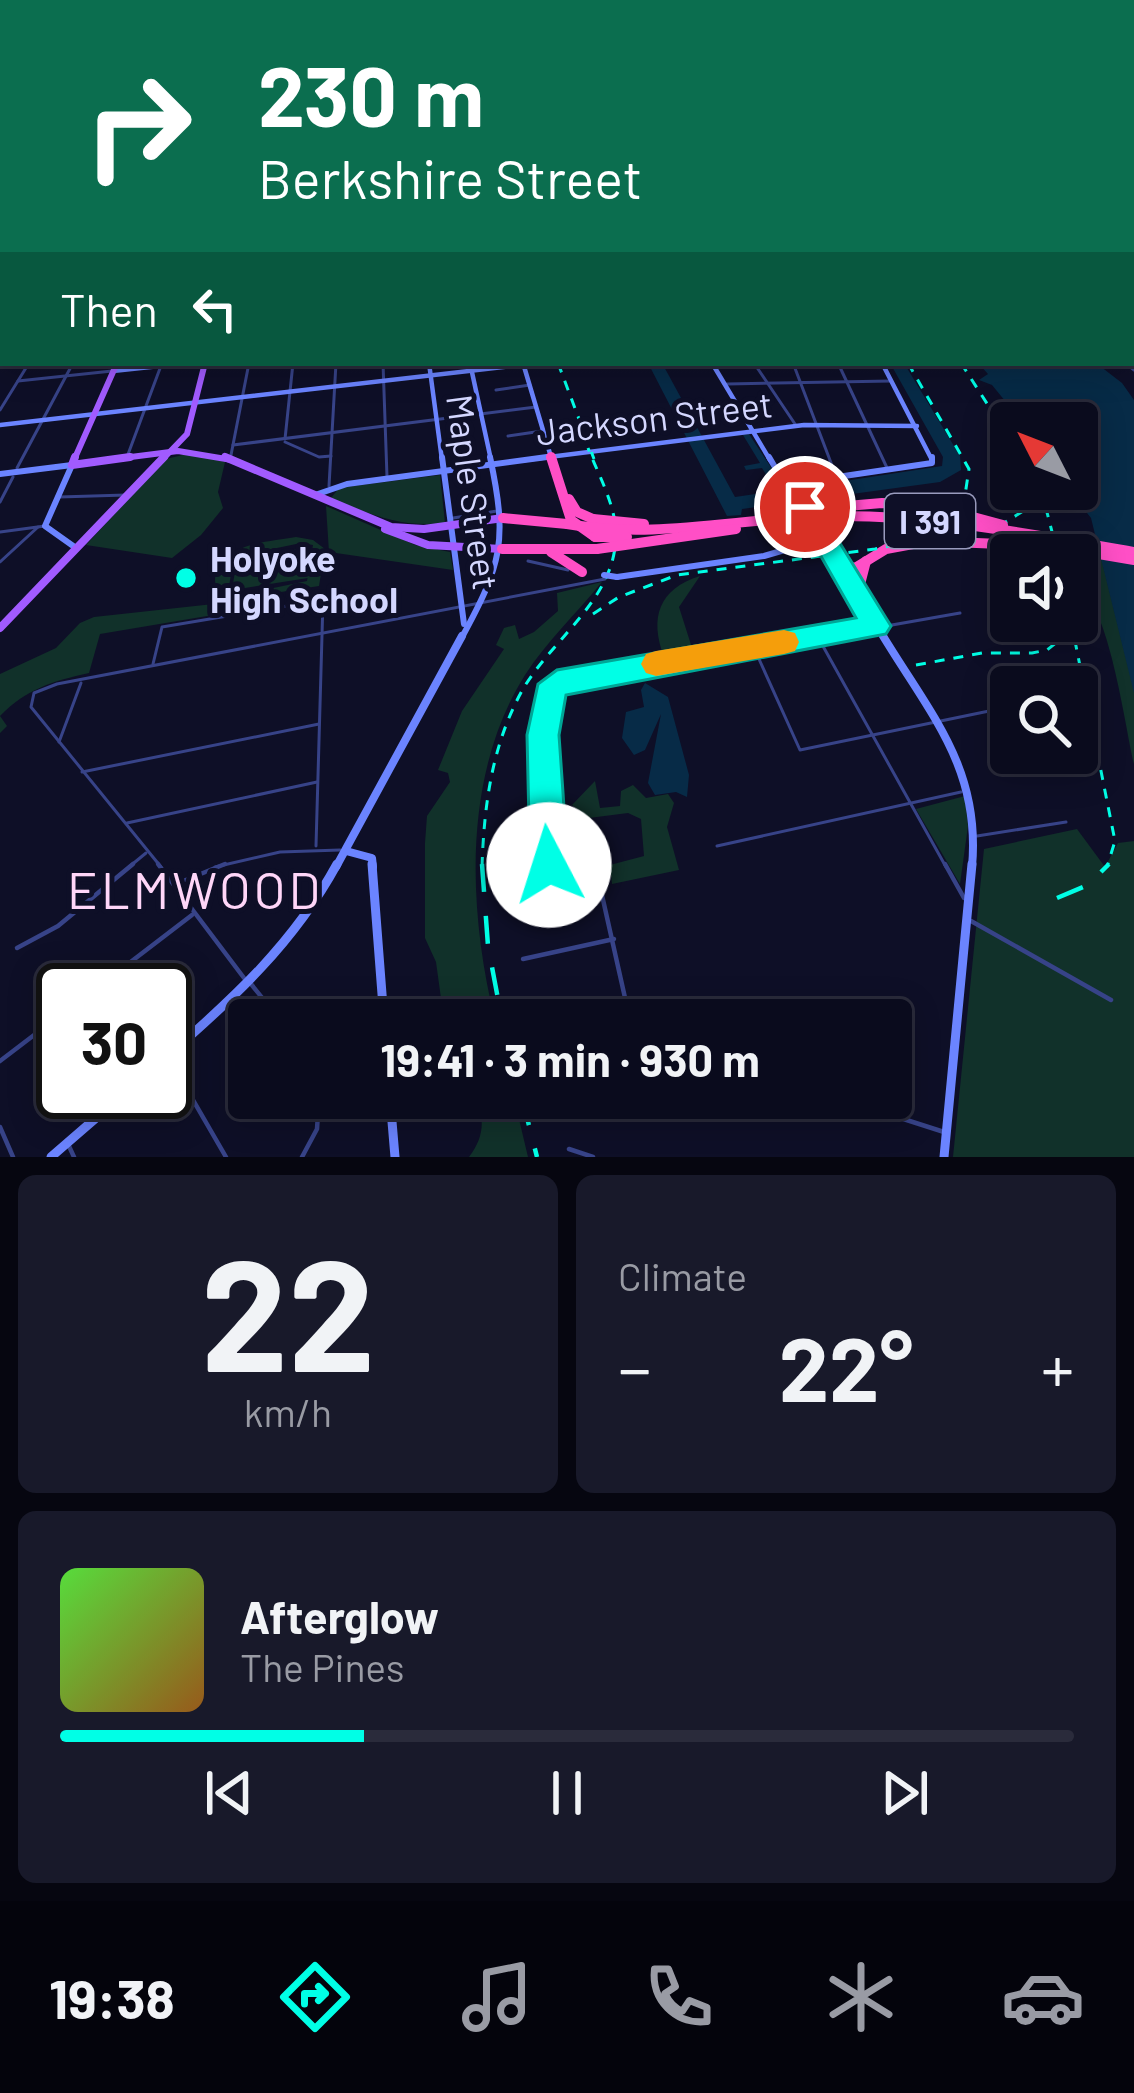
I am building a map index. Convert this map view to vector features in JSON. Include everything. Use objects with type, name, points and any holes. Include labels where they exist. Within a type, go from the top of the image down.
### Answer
[{"type":"highway","points":[[551,457],[573,508],[592,519],[725,522]]},
{"type":"highway","points":[[551,457],[571,520],[596,543]]},
{"type":"highway","points":[[801,506],[928,505],[1033,534]]},
{"type":"highway","points":[[502,514],[635,531],[725,522]]},
{"type":"highway","name":"I 391","points":[[725,522],[877,517],[1023,534]]},
{"type":"highway","name":"I 391","points":[[596,543],[757,526],[893,524],[990,538]]},
{"type":"highway","points":[[839,566],[866,561],[897,546],[990,542]]},
{"type":"highway","points":[[502,549],[596,543]]},
{"type":"highway","name":"I 391","points":[[1098,548],[1134,556]]},
{"type":"highway","points":[[543,549],[591,575]]},
{"type":"highway","name":"I 391","points":[[1098,552],[1134,556]]},
{"type":"highway","points":[[858,592],[866,561]]},
{"type":"main road","points":[[0,628],[5,615],[76,548],[188,426],[204,366]]},
{"type":"main road","points":[[72,465],[115,367]]},
{"type":"main road","points":[[72,465],[166,453],[216,454],[417,542],[502,549]]},
{"type":"main road","points":[[317,498],[391,527],[502,514]]},
{"type":"street","points":[[0,410],[27,366]]},
{"type":"street","points":[[0,502],[71,366]]},
{"type":"street","points":[[126,458],[160,366]]},
{"type":"street","points":[[230,460],[248,366]]},
{"type":"street","points":[[285,439],[293,366]]},
{"type":"street","points":[[317,498],[328,488],[333,456],[336,366]]},
{"type":"street","points":[[383,366],[387,479]]},
{"type":"street","name":"Maple Street","points":[[430,366],[463,608],[468,613],[464,628]]},
{"type":"street","points":[[525,366],[551,457]]},
{"type":"street","points":[[714,366],[876,626],[970,791],[976,836],[944,1157]]},
{"type":"street","points":[[756,366],[796,426]]},
{"type":"street","points":[[794,366],[837,477]]},
{"type":"street","points":[[839,366],[889,471]]},
{"type":"street","points":[[788,486],[932,463],[884,366]]},
{"type":"street","points":[[18,381],[115,367]]},
{"type":"street","points":[[0,425],[471,367],[502,514],[502,549],[478,604],[312,910],[250,984],[192,1034]]},
{"type":"street","points":[[725,384],[892,381]]},
{"type":"street","points":[[496,389],[531,385]]},
{"type":"street","points":[[216,454],[285,439],[538,407]]},
{"type":"street","name":"Jackson Street","points":[[328,488],[753,430],[917,426]]},
{"type":"street","points":[[508,436],[545,431]]},
{"type":"street","points":[[285,439],[319,457],[333,456]]},
{"type":"street","points":[[0,474],[72,465]]},
{"type":"street","points":[[0,562],[41,526],[72,465]]},
{"type":"street","points":[[57,497],[126,495]]},
{"type":"street","points":[[0,532],[41,526],[76,548]]},
{"type":"street","points":[[262,999],[59,743],[31,705],[34,693],[44,687],[463,608],[591,575],[617,577],[764,556],[823,539]]},
{"type":"street","points":[[528,561],[562,563]]},
{"type":"street","points":[[839,566],[876,626]]},
{"type":"street","points":[[152,666],[162,627],[323,600],[316,846]]},
{"type":"street","points":[[549,865],[543,735],[549,694],[557,683],[960,613]]},
{"type":"street","points":[[817,636],[907,804],[968,904]]},
{"type":"street","points":[[753,647],[800,750],[990,711]]},
{"type":"street","points":[[59,743],[82,680]]},
{"type":"street","points":[[82,772],[321,723]]},
{"type":"street","points":[[125,824],[319,781]]},
{"type":"street","points":[[717,846],[970,791]]},
{"type":"street","points":[[976,836],[1066,822]]},
{"type":"street","points":[[175,885],[200,872],[316,846],[372,858],[382,999]]},
{"type":"street","points":[[17,948],[58,926],[148,852]]},
{"type":"street","points":[[512,873],[594,858],[626,999]]},
{"type":"street","points":[[130,963],[194,914]]},
{"type":"street","points":[[967,918],[1111,1000]]},
{"type":"street","points":[[523,959],[614,939]]},
{"type":"street","points":[[0,1060],[36,1033]]},
{"type":"street","points":[[192,1100],[226,1157]]},
{"type":"street","points":[[51,1157],[95,1119]]},
{"type":"street","points":[[302,1157],[318,1119]]},
{"type":"street","points":[[391,1119],[394,1157]]},
{"type":"street","points":[[903,1119],[946,1133]]},
{"type":"street","points":[[0,1127],[13,1157]]},
{"type":"street","points":[[67,1143],[74,1157]]},
{"type":"street","points":[[569,1149],[593,1157]]},
{"type":"green space","points":[[191,453],[225,462],[218,492],[223,508],[201,535],[172,558],[86,545],[166,459]]},
{"type":"green space","points":[[440,475],[445,523],[401,522],[331,498],[339,488]]},
{"type":"green space","points":[[326,506],[415,545],[450,552],[453,570],[329,552]]},
{"type":"green space","points":[[296,537],[313,540],[325,549],[319,586],[218,602],[216,573],[229,555],[250,545]],"holes":[[[301,543],[313,545],[307,581],[239,595],[228,592],[234,557]]]},
{"type":"green space","points":[[310,547],[308,578],[232,590],[237,559]]},
{"type":"green space","points":[[1098,557],[1134,690],[1134,764],[1120,695],[1098,616]]},
{"type":"green space","points":[[700,576],[679,607],[693,651],[664,657],[658,629],[661,606],[675,589]]},
{"type":"green space","points":[[602,582],[525,675],[490,756],[476,844],[476,889],[490,999],[441,999],[436,962],[425,938],[427,816],[450,782],[448,773],[438,770],[462,711],[504,649],[496,645],[504,628],[515,625],[519,639],[534,632],[558,611],[557,593]]},
{"type":"green space","points":[[232,602],[231,612],[100,634],[89,673],[41,687],[0,716],[0,674],[56,648],[80,623],[94,617]]},
{"type":"green space","points":[[595,781],[600,808],[620,806],[621,791],[633,785],[646,798],[668,794],[674,803],[667,827],[679,870],[612,884],[610,865],[644,856],[641,819],[628,813],[589,818],[572,805]]},
{"type":"green space","points":[[965,796],[968,826],[960,884],[916,809]]},
{"type":"green space","points":[[1077,829],[1105,867],[1118,843],[1134,841],[1134,1157],[953,1157],[984,849]]},
{"type":"green space","points":[[481,1119],[519,1119],[528,1157],[469,1157]]},
{"type":"water","points":[[650,366],[664,366],[735,497],[776,491],[762,468],[746,470],[744,466],[760,463],[743,435],[749,434],[786,490],[942,466],[943,457],[892,366],[906,366],[960,456],[961,470],[940,482],[742,509],[741,515],[727,516]]},
{"type":"water","points":[[981,366],[1100,366],[1134,400],[1134,693],[1098,534],[1085,510],[1098,510],[1098,402],[1006,402],[992,385],[979,380],[988,374]]},
{"type":"water","points":[[645,683],[668,697],[689,775],[687,797],[676,792],[655,795],[648,783],[661,714],[645,750],[634,755],[622,738],[626,712],[644,707],[641,690]]},
{"type":"railway","points":[[559,366],[594,459]]},
{"type":"railway","points":[[910,366],[969,469],[962,515],[938,531]]},
{"type":"railway","points":[[963,366],[990,408]]},
{"type":"railway","points":[[482,865],[492,775],[512,710],[537,669],[586,610],[610,567],[614,517],[588,448]]},
{"type":"railway","points":[[593,614],[619,597],[677,575],[875,549],[1004,523],[1025,510]]},
{"type":"railway","points":[[1046,510],[1053,534]]},
{"type":"railway","points":[[916,665],[982,653],[1032,653],[1057,642]]},
{"type":"railway","points":[[1075,642],[1115,841],[1107,866]]},
{"type":"railway","points":[[482,865],[488,946],[498,999]]},
{"type":"railway","points":[[1057,898],[1088,885],[1107,866]]},
{"type":"railway","points":[[527,1119],[537,1157]]},
{"type":"slow traffic","points":[[656,664],[784,642]]},
{"type":"place","name":"Holyoke High School","points":[[186,578]]},
{"type":"district","name":"ELMWOOD","points":[[195,888]]},
{"type":"route","points":[[549,865],[543,735],[549,694],[557,683],[876,626],[805,507]]}]
